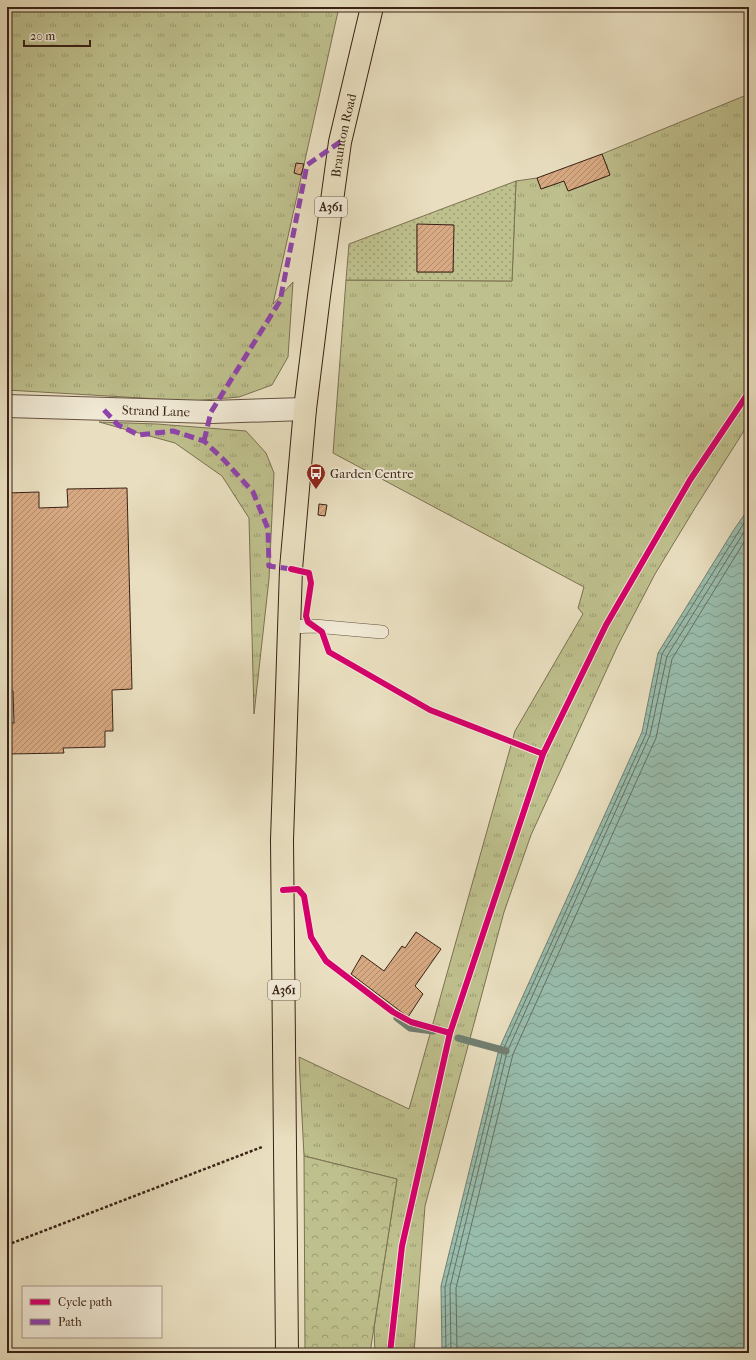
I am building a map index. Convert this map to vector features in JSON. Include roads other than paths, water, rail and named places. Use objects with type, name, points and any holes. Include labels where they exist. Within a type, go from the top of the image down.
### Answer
[{"type":"main road","name":"Braunton Road","points":[[305,409],[340,142],[372,7]]},
{"type":"main road","name":"A361","points":[[287,1353],[282,840],[290,569],[305,409]]},
{"type":"street","name":"Strand Lane","points":[[7,406],[211,412],[305,409]]},
{"type":"lane","points":[[289,628],[314,626],[382,632]]},
{"type":"water","points":[[749,508],[749,1353],[442,1353],[441,1286],[499,1049],[642,732],[658,653],[733,531]]},
{"type":"waterway","points":[[397,1018],[410,1028],[433,1031]]},
{"type":"waterway","points":[[458,1038],[506,1051]]},
{"type":"place","name":"Garden Centre","points":[[316,490]]}]
